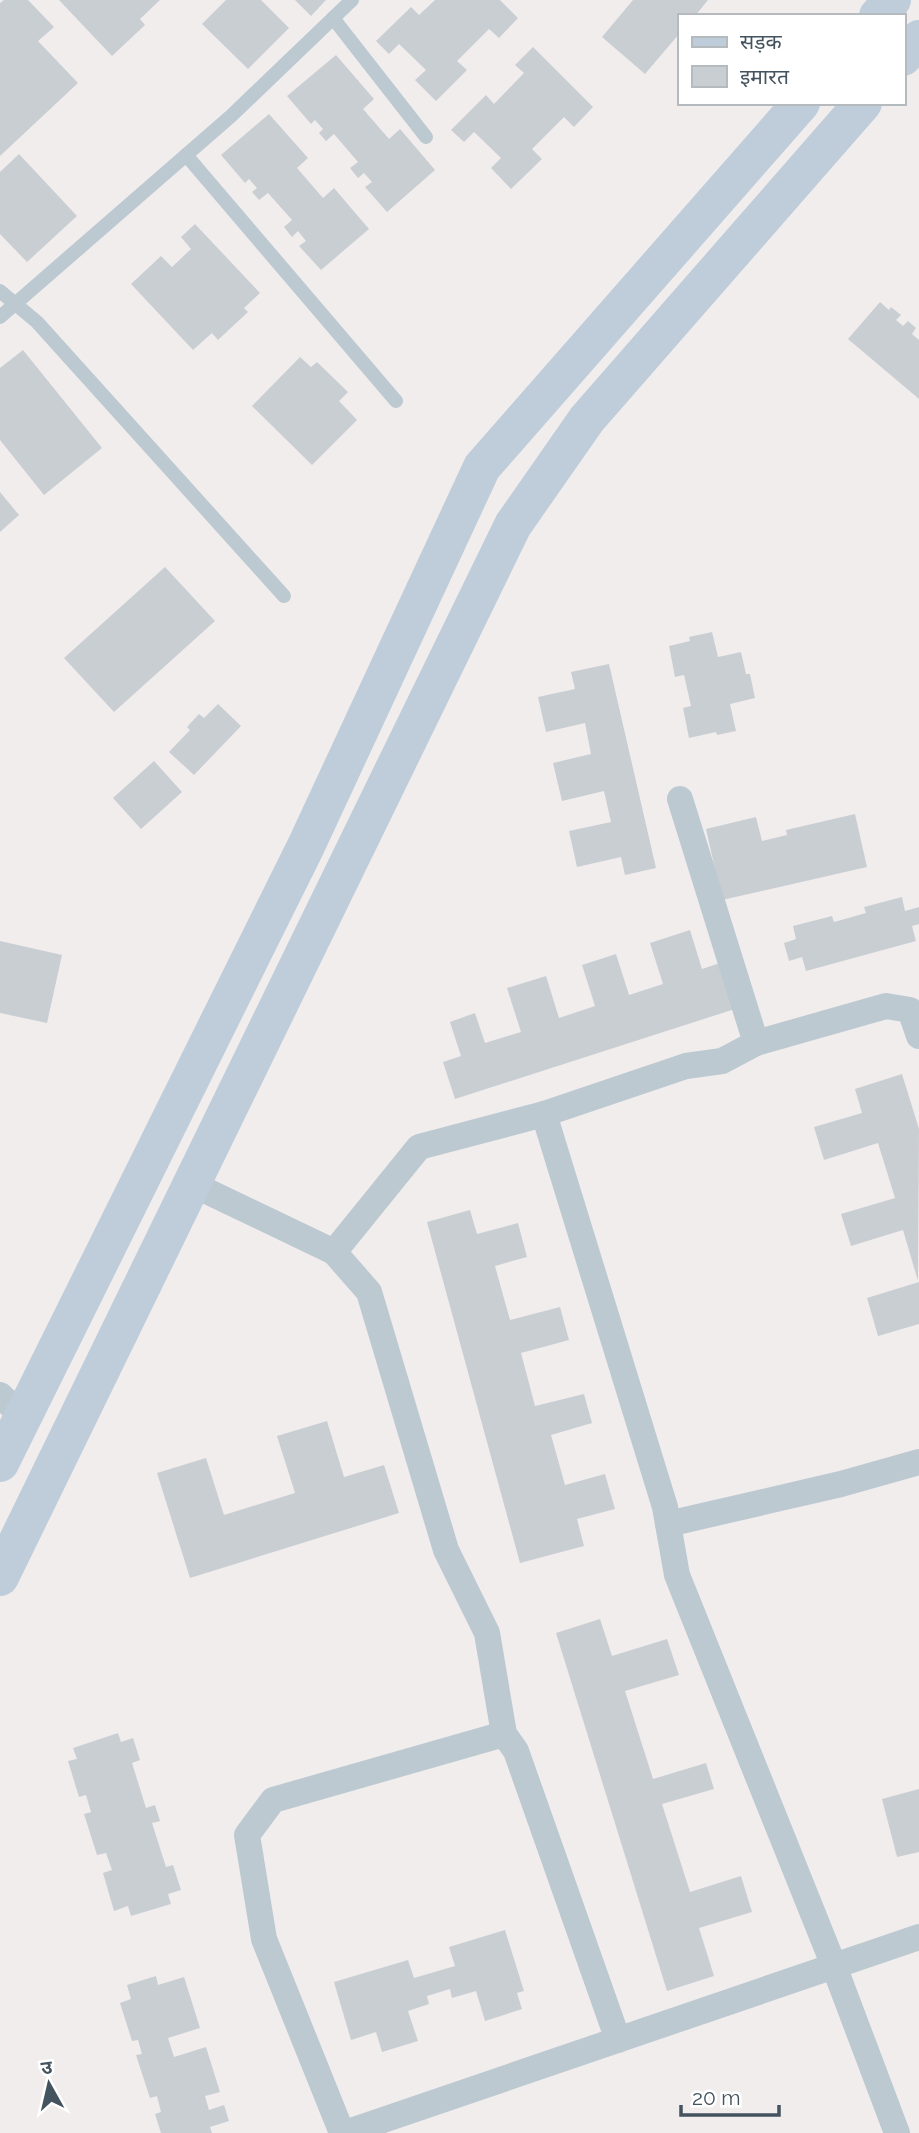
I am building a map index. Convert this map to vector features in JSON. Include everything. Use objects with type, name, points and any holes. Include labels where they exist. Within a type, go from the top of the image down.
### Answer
[{"type":"street","points":[[880,14],[892,0]]},
{"type":"street","points":[[905,55],[919,39]]},
{"type":"street","points":[[0,1463],[12,1406],[306,846],[482,467],[799,105]]},
{"type":"street","points":[[0,1577],[513,525],[587,419],[861,105]]},
{"type":"street","points":[[680,799],[756,1043]]},
{"type":"street","points":[[334,1252],[419,1147],[544,1114],[686,1066],[722,1061],[756,1043],[886,1006],[915,1006],[919,1036]]},
{"type":"street","points":[[544,1114],[665,1507],[677,1575],[834,1966],[897,2133]]},
{"type":"street","points":[[192,1184],[334,1252],[369,1292],[446,1550],[487,1633],[504,1734],[516,1751],[618,2040]]},
{"type":"street","points":[[667,1524],[841,1484],[919,1462]]},
{"type":"street","points":[[504,1734],[273,1800],[247,1835],[264,1939],[343,2133],[919,1937]]},
{"type":"lane","points":[[0,317],[231,116],[352,0]]},
{"type":"lane","points":[[333,18],[426,137]]},
{"type":"lane","points":[[186,155],[396,401]]},
{"type":"lane","points":[[0,291],[37,322],[284,597]]},
{"type":"building","points":[[4,0],[28,0],[54,27],[38,41],[78,83],[0,156],[0,3]]},
{"type":"building","points":[[59,0],[160,0],[140,19],[145,25],[112,56]]},
{"type":"building","points":[[226,0],[261,0],[289,28],[248,69],[202,24]]},
{"type":"building","points":[[295,0],[326,0],[311,16]]},
{"type":"building","points":[[435,0],[500,0],[518,18],[499,38],[489,29],[457,61],[467,70],[436,101],[415,80],[426,70],[399,44],[389,54],[376,41],[411,7],[419,15]]},
{"type":"building","points":[[633,0],[708,0],[697,14],[678,14],[678,35],[645,74],[602,37]]},
{"type":"building","points":[[533,47],[593,107],[574,127],[564,117],[532,149],[542,159],[511,189],[491,168],[501,158],[474,132],[464,142],[451,130],[486,95],[494,104],[524,73],[515,65]]},
{"type":"building","points":[[336,55],[374,99],[363,109],[389,139],[400,129],[435,170],[387,212],[365,187],[372,182],[364,173],[358,178],[350,168],[358,162],[334,134],[326,141],[319,133],[323,129],[315,120],[311,124],[287,96]]},
{"type":"building","points":[[269,114],[308,158],[297,168],[323,198],[334,188],[369,229],[321,270],[299,246],[306,241],[298,231],[292,237],[284,227],[292,220],[268,193],[259,200],[252,192],[257,188],[249,179],[245,183],[221,155]]},
{"type":"building","points":[[19,154],[77,216],[27,262],[0,234],[0,172]]},
{"type":"building","points":[[195,224],[260,293],[244,308],[248,312],[218,340],[212,333],[193,350],[131,284],[161,256],[172,267],[191,249],[181,237]]},
{"type":"building","points":[[880,302],[901,315],[896,320],[903,326],[908,321],[916,328],[912,334],[919,340],[919,399],[848,339]]},
{"type":"building","points":[[23,350],[102,448],[44,495],[0,440],[0,368]]},
{"type":"building","points":[[300,357],[311,367],[317,362],[348,392],[339,401],[357,420],[312,465],[252,406]]},
{"type":"building","points":[[0,492],[19,515],[0,532]]},
{"type":"building","points":[[165,567],[215,621],[114,712],[64,658]]},
{"type":"building","points":[[712,632],[718,657],[741,652],[746,674],[750,674],[755,698],[730,704],[736,731],[689,738],[683,708],[691,706],[684,675],[675,677],[669,646],[690,641],[689,637]]},
{"type":"building","points":[[609,664],[656,868],[625,875],[621,857],[577,867],[569,831],[611,822],[604,791],[562,801],[553,763],[591,754],[585,723],[546,732],[538,697],[575,689],[571,672]]},
{"type":"building","points":[[218,704],[241,726],[194,775],[169,752],[190,730],[187,727],[199,714],[204,718]]},
{"type":"building","points":[[154,761],[182,792],[141,829],[113,798]]},
{"type":"building","points":[[855,814],[867,867],[722,900],[706,829],[756,817],[762,841],[787,835],[786,830]]},
{"type":"building","points":[[902,897],[905,911],[919,907],[919,924],[912,926],[916,941],[806,971],[802,957],[789,961],[784,943],[796,939],[793,926],[832,916],[834,922],[866,913],[864,907]]},
{"type":"building","points":[[690,930],[702,969],[723,962],[738,1008],[455,1099],[443,1062],[461,1056],[450,1022],[475,1013],[485,1043],[521,1032],[507,988],[546,976],[559,1018],[595,1006],[582,965],[616,954],[629,995],[663,984],[650,943]]},
{"type":"building","points":[[0,941],[62,955],[47,1023],[0,1013]]},
{"type":"building","points":[[902,1074],[919,1129],[918,1281],[903,1230],[851,1246],[841,1214],[895,1198],[878,1143],[824,1160],[814,1127],[862,1113],[855,1089]]},
{"type":"building","points":[[470,1210],[477,1234],[518,1223],[527,1257],[495,1266],[510,1320],[560,1307],[569,1340],[521,1353],[535,1406],[584,1394],[592,1423],[551,1435],[565,1485],[605,1474],[615,1509],[577,1519],[584,1546],[520,1563],[427,1222]]},
{"type":"building","points":[[919,1282],[919,1324],[878,1336],[867,1298]]},
{"type":"building","points":[[327,1421],[344,1477],[384,1465],[399,1513],[190,1578],[157,1473],[206,1458],[224,1515],[295,1493],[277,1436]]},
{"type":"building","points":[[600,1619],[612,1656],[667,1639],[679,1675],[625,1691],[653,1779],[706,1763],[714,1789],[662,1804],[690,1892],[741,1876],[752,1912],[699,1928],[714,1976],[667,1991],[556,1633]]},
{"type":"building","points":[[118,1733],[121,1742],[133,1738],[140,1760],[132,1763],[146,1808],[155,1805],[160,1821],[152,1823],[166,1867],[173,1865],[181,1890],[168,1894],[171,1904],[131,1916],[128,1906],[114,1911],[103,1873],[112,1870],[106,1853],[97,1855],[84,1814],[91,1812],[86,1795],[79,1797],[68,1761],[77,1759],[73,1748]]},
{"type":"building","points":[[919,1789],[919,1852],[897,1857],[882,1799]]},
{"type":"building","points":[[505,1930],[524,1991],[517,1993],[522,2009],[485,2021],[476,1991],[452,1998],[450,1989],[427,1996],[429,2004],[408,2011],[418,2041],[382,2052],[376,2032],[351,2040],[334,1982],[408,1960],[414,1978],[455,1966],[449,1947]]},
{"type":"building","points":[[156,1976],[158,1985],[184,1977],[200,2028],[168,2038],[174,2057],[206,2047],[220,2092],[205,2096],[209,2110],[224,2105],[229,2121],[210,2127],[212,2133],[161,2133],[155,2114],[161,2112],[157,2096],[150,2098],[136,2055],[142,2054],[138,2040],[132,2041],[120,2003],[131,1999],[127,1985]]}]
